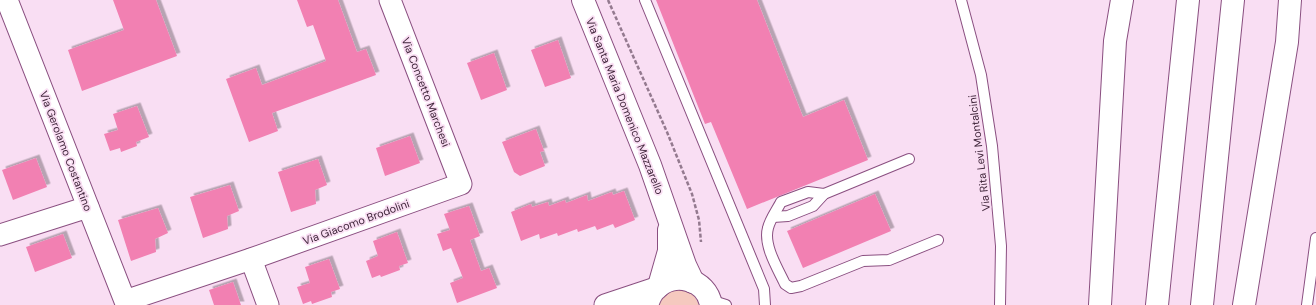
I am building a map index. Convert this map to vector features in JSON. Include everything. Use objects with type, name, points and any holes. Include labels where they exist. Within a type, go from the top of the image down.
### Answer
[{"type":"main road","name":"Via Santa Maria Domenico Mazzarello","points":[[583,0],[652,170],[666,213],[693,282]]},
{"type":"main road","points":[[1100,305],[1115,41],[1122,0]]},
{"type":"main road","points":[[1157,305],[1188,0]]},
{"type":"main road","points":[[1202,305],[1233,0]]},
{"type":"main road","points":[[1244,305],[1287,42],[1290,0]]},
{"type":"main road","name":"Via Santa Maria Domenico Mazzarello","points":[[654,293],[670,245],[666,213]]},
{"type":"main road","points":[[654,293],[666,281],[685,279],[693,282],[704,290],[716,303]]},
{"type":"street","name":"Via Gerolamo Costantino","points":[[7,0],[125,301]]},
{"type":"street","name":"Via Concetto Marchesi","points":[[390,0],[461,184]]},
{"type":"street","name":"Via Giacomo Brodolini","points":[[125,301],[251,259],[461,184]]},
{"type":"street","points":[[0,235],[88,207]]},
{"type":"street","points":[[251,259],[268,305]]},
{"type":"street","points":[[605,305],[654,293]]},
{"type":"lane","points":[[645,0],[764,289],[765,305]]},
{"type":"lane","name":"Via Rita Levi Montalcini","points":[[961,0],[981,75],[992,146],[1001,246],[1000,305]]},
{"type":"lane","points":[[773,217],[788,216],[814,206],[824,194],[909,158]]},
{"type":"lane","points":[[824,194],[808,192],[781,202],[768,227],[767,237],[769,247],[785,284],[791,288],[801,286],[863,262],[889,260],[938,240]]},
{"type":"lane","points":[[1307,305],[1316,238]]},
{"type":"path","points":[[608,0],[667,132],[692,194],[699,220],[701,246]]},
{"type":"shaded area","points":[[680,287],[694,295],[699,305],[657,305],[664,292]]},
{"type":"building","points":[[113,0],[156,0],[177,56],[82,91],[68,50],[124,30]]},
{"type":"building","points":[[297,0],[338,0],[357,52],[366,49],[376,75],[272,113],[278,131],[249,142],[226,79],[256,68],[262,85],[326,61],[313,25],[307,27]]},
{"type":"building","points":[[656,0],[757,0],[803,117],[844,100],[868,160],[747,209],[711,122],[705,124]]},
{"type":"building","points":[[558,40],[571,78],[545,87],[531,50]]},
{"type":"building","points":[[494,53],[507,90],[481,100],[467,63]]},
{"type":"building","points":[[137,106],[149,137],[136,142],[137,146],[121,152],[120,148],[110,151],[104,134],[118,130],[113,114]]},
{"type":"building","points":[[536,129],[544,151],[540,152],[545,166],[520,176],[514,172],[502,142]]},
{"type":"building","points":[[410,136],[420,163],[385,176],[376,148]]},
{"type":"building","points":[[36,158],[47,187],[13,200],[2,170]]},
{"type":"building","points":[[318,159],[327,185],[315,190],[316,204],[291,212],[278,172]]},
{"type":"building","points":[[230,185],[239,211],[227,216],[228,229],[203,238],[190,197]]},
{"type":"building","points":[[624,191],[635,220],[615,228],[613,224],[597,230],[595,226],[578,232],[577,229],[558,236],[557,233],[540,239],[539,234],[521,241],[511,212],[531,204],[532,207],[548,202],[549,206],[565,200],[566,203],[587,195],[588,201],[612,192],[613,195]]},
{"type":"building","points":[[875,194],[891,231],[803,268],[787,231]]},
{"type":"building","points":[[469,206],[480,236],[470,240],[481,271],[489,268],[497,288],[457,303],[450,283],[463,278],[451,248],[443,251],[437,234],[450,230],[444,214]]},
{"type":"building","points":[[158,208],[168,233],[155,239],[156,252],[131,261],[118,220]]},
{"type":"building","points":[[397,232],[408,263],[399,266],[400,270],[381,277],[380,275],[372,278],[366,261],[378,256],[373,241]]},
{"type":"building","points":[[63,234],[72,258],[35,272],[26,247]]},
{"type":"building","points":[[329,259],[340,289],[331,292],[332,297],[312,304],[311,301],[303,304],[297,287],[310,283],[305,267]]},
{"type":"building","points":[[233,282],[241,305],[214,305],[209,290]]}]
